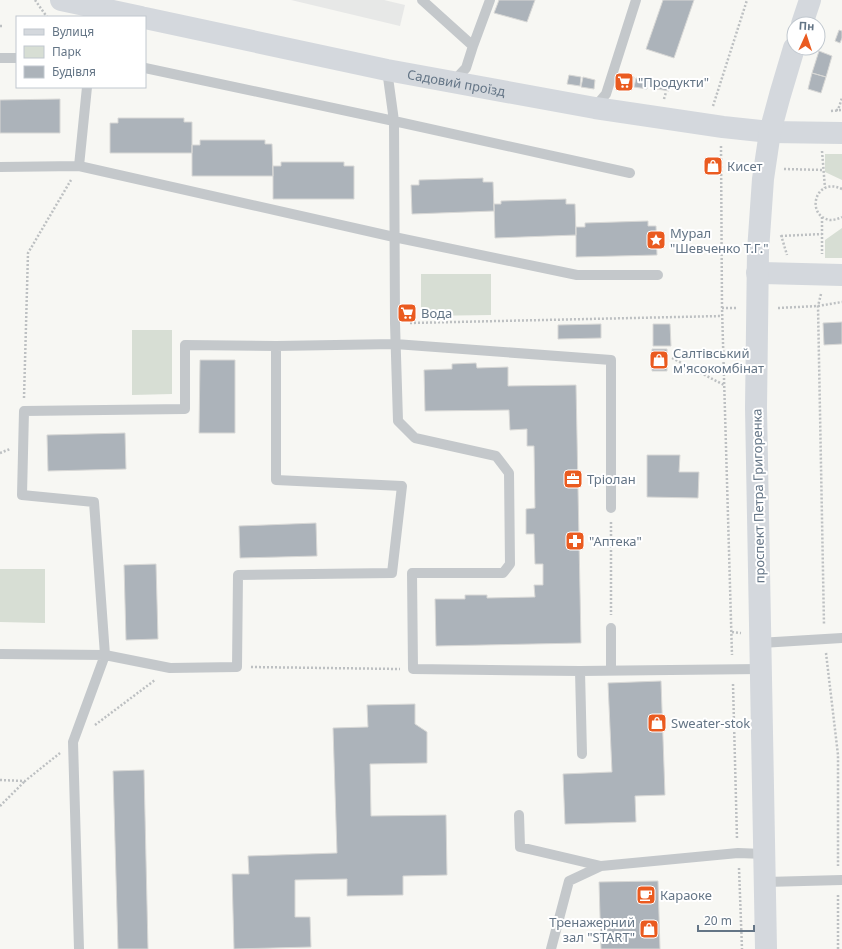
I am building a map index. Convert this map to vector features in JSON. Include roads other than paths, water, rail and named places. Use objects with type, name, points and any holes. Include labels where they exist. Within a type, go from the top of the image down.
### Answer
[{"type":"main road","points":[[62,0],[135,16]]},
{"type":"main road","points":[[805,16],[810,0]]},
{"type":"main road","name":"Садовий проїзд","points":[[146,18],[387,70],[595,108],[723,127],[770,132],[842,133]]},
{"type":"main road","name":"проспект Петра Григоренка","points":[[766,949],[756,408],[757,273],[763,179],[770,132],[792,56]]},
{"type":"main road","points":[[757,273],[842,275]]},
{"type":"lane","points":[[422,0],[473,46]]},
{"type":"lane","points":[[453,82],[466,68],[490,0]]},
{"type":"lane","points":[[595,108],[606,94],[636,0]]},
{"type":"lane","points":[[0,58],[16,58]]},
{"type":"lane","points":[[146,68],[630,173]]},
{"type":"lane","points":[[387,70],[394,121],[395,344],[398,421],[415,438],[496,456],[509,473],[510,564],[503,573],[412,573],[413,669],[580,671],[733,668],[761,669]]},
{"type":"lane","points":[[79,166],[87,88]]},
{"type":"lane","points":[[0,167],[79,166],[577,275],[658,275]]},
{"type":"lane","points":[[79,949],[74,742],[105,655],[94,502],[22,495],[24,411],[185,409],[185,346],[395,344],[611,360],[611,508]]},
{"type":"lane","points":[[0,654],[105,655],[170,668],[237,667],[238,575],[392,573],[402,486],[276,480],[276,346]]},
{"type":"lane","points":[[611,628],[611,670]]},
{"type":"lane","points":[[760,643],[842,638]]},
{"type":"lane","points":[[580,671],[582,754]]},
{"type":"lane","points":[[519,815],[520,847],[601,866],[738,854],[764,854]]},
{"type":"lane","points":[[552,949],[569,881],[601,866]]},
{"type":"lane","points":[[765,882],[840,880]]},
{"type":"place","name":"\"Продукти\"","points":[[624,82]]},
{"type":"place","name":"Кисет","points":[[713,166]]},
{"type":"place","name":"Мурал \"Шевченко Т.Г.\"","points":[[656,240]]},
{"type":"place","name":"Вода","points":[[407,313]]},
{"type":"place","name":"Салтівський м'ясокомбінат","points":[[659,360]]},
{"type":"place","name":"Тріолан","points":[[573,479]]},
{"type":"place","name":"\"Аптека\"","points":[[575,541]]},
{"type":"place","name":"Sweater-stok","points":[[657,723]]},
{"type":"place","name":"Караоке","points":[[646,895]]},
{"type":"place","name":"Тренажерний зал \"START\"","points":[[649,929]]}]
